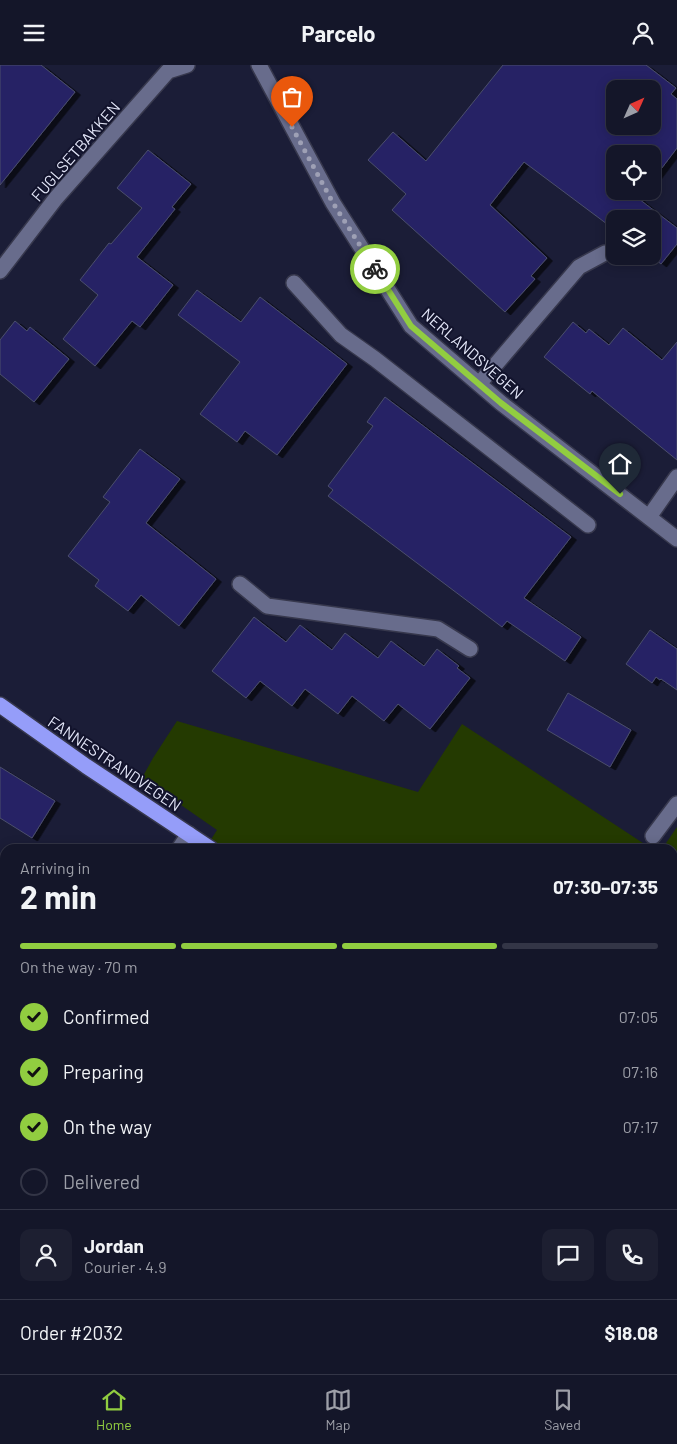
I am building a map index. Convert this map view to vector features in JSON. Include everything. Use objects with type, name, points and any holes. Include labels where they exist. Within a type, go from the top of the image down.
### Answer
[{"type":"highway","name":"FANNESTRANDVEGEN","points":[[0,705],[86,766],[204,844]]},
{"type":"street","name":"FUGLSETBAKKEN","points":[[0,271],[56,198],[168,71],[187,65]]},
{"type":"street","name":"NERLANDSVEGEN","points":[[259,65],[333,203],[411,326],[501,403],[677,539]]},
{"type":"street","points":[[479,384],[579,267],[605,253]]},
{"type":"street","points":[[294,283],[341,335],[588,525]]},
{"type":"street","points":[[649,517],[677,477]]},
{"type":"street","points":[[240,584],[267,606],[438,629],[470,649]]},
{"type":"street","points":[[654,836],[677,804]]},
{"type":"street","points":[[183,844],[189,834]]},
{"type":"shaded area","points":[[177,721],[418,792],[462,724],[644,844],[208,844],[217,830],[142,778]]},
{"type":"shaded area","points":[[677,827],[677,844],[665,844]]},
{"type":"building","points":[[0,65],[41,65],[75,92],[0,185]]},
{"type":"building","points":[[503,65],[646,65],[676,88],[671,94],[677,99],[677,148],[661,169],[661,145],[606,145],[606,200],[640,200],[653,210],[606,210],[606,223],[524,162],[490,205],[547,258],[531,276],[535,279],[505,312],[392,210],[406,194],[368,160],[393,132],[426,161]]},
{"type":"building","points":[[148,150],[191,184],[172,207],[175,209],[137,257],[173,285],[140,327],[132,321],[95,366],[63,339],[98,295],[80,280],[109,243],[111,244],[142,208],[117,188]]},
{"type":"building","points":[[661,216],[677,228],[677,244],[661,264]]},
{"type":"building","points":[[197,290],[241,322],[260,297],[347,364],[277,455],[245,431],[237,442],[200,414],[240,362],[178,315]]},
{"type":"building","points":[[15,321],[27,331],[30,327],[69,359],[34,402],[0,374],[0,340]]},
{"type":"building","points":[[573,322],[586,333],[589,329],[609,345],[623,328],[662,360],[677,342],[677,460],[592,391],[590,394],[544,357]]},
{"type":"building","points":[[385,397],[571,537],[524,598],[581,637],[565,661],[507,621],[502,627],[328,496],[333,490],[328,486],[373,426],[367,422]]},
{"type":"building","points":[[140,449],[180,479],[146,523],[216,579],[179,626],[141,595],[128,611],[95,586],[99,580],[68,556],[110,502],[103,497]]},
{"type":"building","points":[[254,617],[286,642],[300,625],[332,650],[345,633],[378,658],[391,641],[424,666],[437,649],[459,666],[457,668],[470,678],[430,729],[398,704],[384,721],[352,696],[338,714],[305,689],[292,706],[260,681],[246,698],[212,671]]},
{"type":"building","points":[[650,630],[677,649],[677,690],[656,677],[652,683],[626,664]]},
{"type":"building","points":[[568,693],[631,730],[610,767],[547,730]]},
{"type":"building","points":[[0,767],[55,801],[32,838],[0,818]]},
{"type":"way so far","points":[[292,127],[333,203],[375,269]]},
{"type":"route","points":[[375,269],[411,326],[501,403],[620,494]]}]
